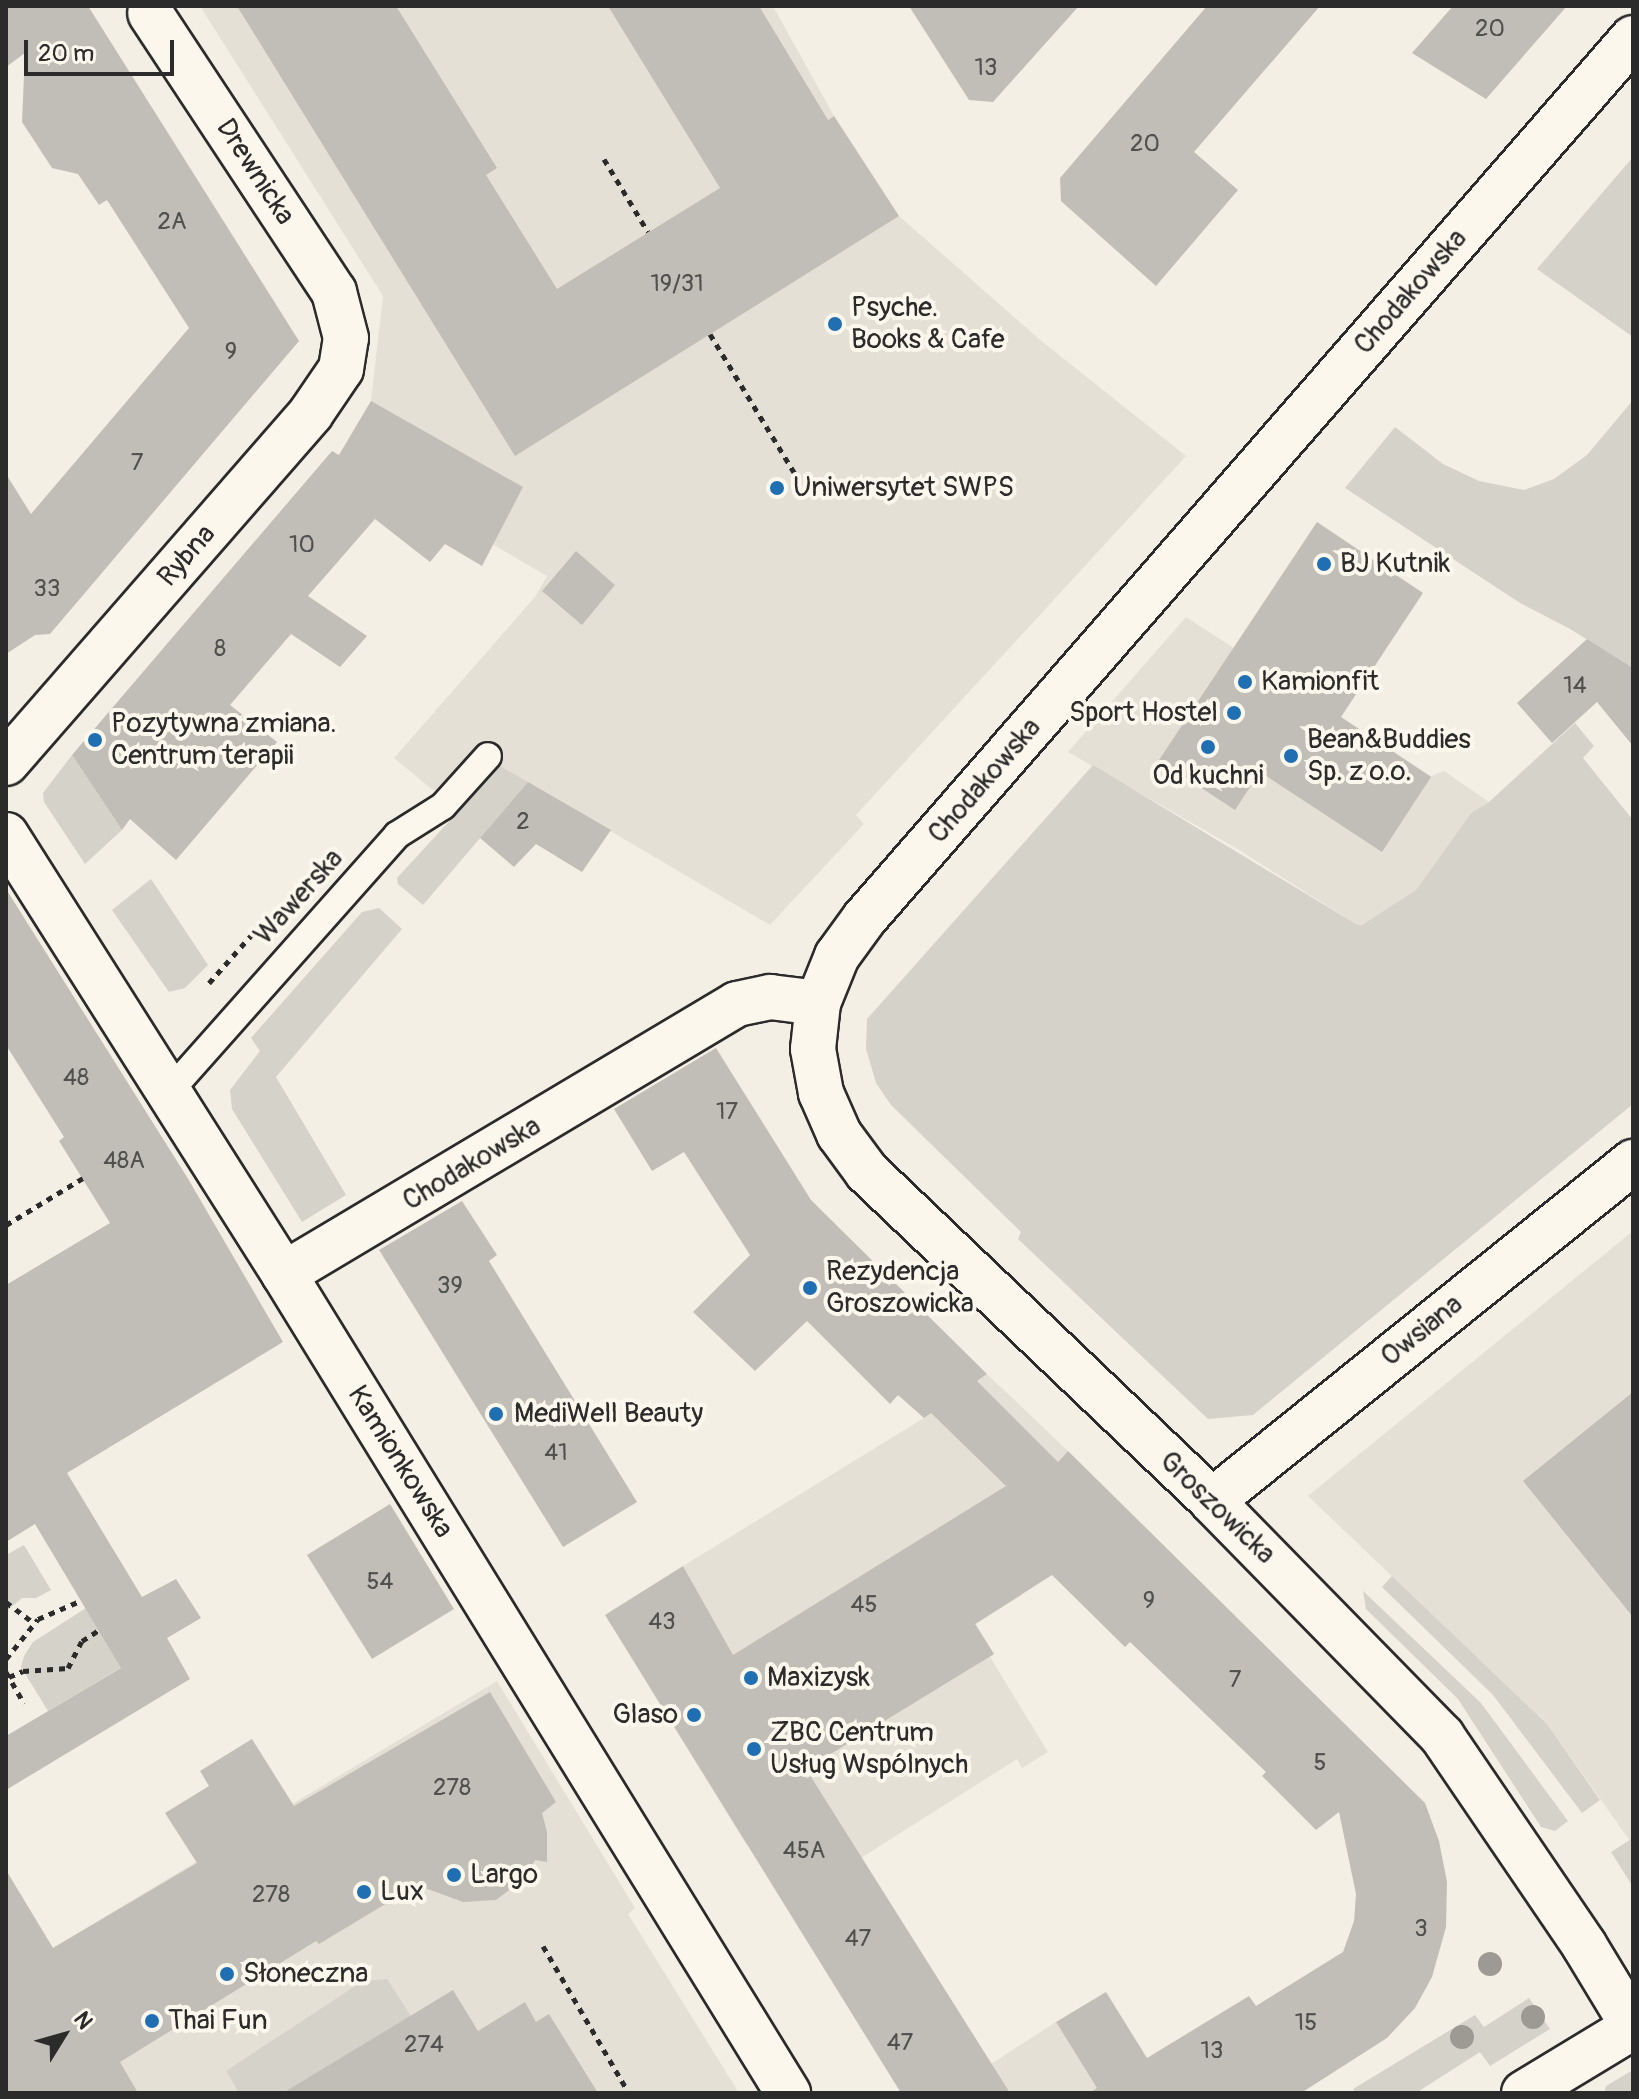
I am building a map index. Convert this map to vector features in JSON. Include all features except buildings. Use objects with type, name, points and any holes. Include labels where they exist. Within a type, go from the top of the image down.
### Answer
[{"type":"street","name":"Drewnicka","points":[[150,13],[334,292],[346,338]]},
{"type":"street","name":"Chodakowska","points":[[284,1274],[737,1004],[770,997],[818,1003],[837,956],[969,799],[1633,38]]},
{"type":"street","name":"Rybna","points":[[6,763],[311,413],[341,369],[346,338]]},
{"type":"street","name":"Kamionkowska","points":[[6,835],[284,1274],[788,2093]]},
{"type":"street","name":"Groszowicka","points":[[818,1003],[813,1049],[821,1093],[839,1134],[867,1172],[1212,1501],[1442,1736],[1584,1945],[1633,2027]]},
{"type":"street","name":"Owsiana","points":[[1212,1501],[1633,1162]]},
{"type":"street","points":[[1524,2093],[1633,2027]]},
{"type":"lane","name":"Wawerska","points":[[168,1093],[397,835],[443,806],[488,756]]},
{"type":"path","points":[[604,159],[648,232]]},
{"type":"path","points":[[710,334],[798,479]]},
{"type":"path","points":[[6,1225],[83,1178]]},
{"type":"path","points":[[6,1659],[34,1623],[80,1601]]},
{"type":"path","points":[[6,1602],[34,1623]]},
{"type":"path","points":[[24,1703],[7,1674],[68,1668],[82,1641],[99,1630]]},
{"type":"path","points":[[543,1946],[629,2093]]},
{"type":"shaded area","name":"Uniwersytet SWPS","points":[[200,6],[773,6],[834,116],[899,216],[1039,339],[1186,456],[856,815],[864,824],[770,925],[500,766],[476,748],[434,791],[394,758],[535,597],[547,576],[339,455],[371,401],[383,296]]},
{"type":"shaded area","points":[[1633,157],[1633,337],[1537,269]]},
{"type":"shaded area","points":[[1633,400],[1633,668],[1520,603],[1345,488],[1395,427],[1443,464],[1479,481],[1524,490],[1554,479],[1587,455]]},
{"type":"shaded area","points":[[1186,617],[1431,776],[1444,771],[1489,802],[1471,813],[1416,890],[1363,925],[1356,924],[1234,847],[1068,752]]},
{"type":"shaded area","points":[[1575,723],[1594,746],[1583,758],[1633,820],[1633,1104],[1253,1415],[1208,1419],[1018,1239],[1021,1232],[891,1105],[876,1083],[866,1049],[867,1019],[1093,765],[1362,925],[1416,890],[1471,813],[1489,802]]},
{"type":"shaded area","points":[[72,755],[122,830],[85,864],[44,802],[43,793]]},
{"type":"shaded area","points":[[500,766],[528,782],[423,905],[398,884],[397,878]]},
{"type":"shaded area","points":[[151,879],[208,965],[185,988],[169,992],[112,910]]},
{"type":"shaded area","points":[[379,908],[402,929],[276,1077],[346,1195],[302,1222],[232,1109],[230,1090],[260,1051],[251,1038],[362,912]]},
{"type":"shaded area","points":[[1633,1231],[1633,1845],[1547,1724],[1308,1496]]},
{"type":"shaded area","points":[[987,1374],[1068,1451],[986,1538],[1022,1595],[976,1624],[994,1654],[990,1657],[1048,1752],[1022,1768],[1017,1759],[861,1858],[821,1795],[746,1844],[642,1675],[718,1629],[683,1566],[924,1418]]},
{"type":"shaded area","points":[[24,1545],[51,1590],[36,1598],[22,1598],[8,1610],[6,1624],[6,1555]]},
{"type":"shaded area","points":[[1392,1576],[1547,1724],[1600,1800],[1582,1813],[1493,1695],[1382,1587]]},
{"type":"shaded area","points":[[1363,1591],[1481,1703],[1568,1821],[1555,1831],[1541,1827],[1458,1699],[1366,1609]]},
{"type":"shaded area","points":[[86,1608],[122,1667],[48,1711],[21,1667],[24,1656],[33,1642]]},
{"type":"shaded area","points":[[497,1681],[635,1908],[628,1914],[739,2093],[9,2093],[6,2088],[6,1976]]},
{"type":"shaded area","points":[[1633,1838],[1633,1887],[1611,1852]]},
{"type":"shaded area","points":[[387,1979],[411,2016],[284,2093],[239,2093],[226,2071],[363,1981]]},
{"type":"shaded area","points":[[1529,1998],[1550,2029],[1490,2066],[1480,2052],[1416,2093],[1356,2093],[1353,2089],[1475,2015],[1484,2027]]},
{"type":"shaded area","points":[[1056,2022],[1101,2093],[943,2093],[991,2064]]},
{"type":"shaded area","points":[[1633,2070],[1633,2093],[1604,2093],[1606,2086]]},
{"type":"place","name":"Psyche. Books & Cafe","points":[[835,324]]},
{"type":"place","name":"Uniwersytet SWPS","points":[[777,488]]},
{"type":"place","name":"BJ Kutnik","points":[[1324,564]]},
{"type":"place","name":"Kamionfit","points":[[1245,682]]},
{"type":"place","name":"Sport Hostel","points":[[1234,713]]},
{"type":"place","name":"Pozytywna zmiana. Centrum terapii","points":[[95,740]]},
{"type":"place","name":"Od kuchni","points":[[1208,747]]},
{"type":"place","name":"Bean&Buddies Sp. z o.o.","points":[[1291,756]]},
{"type":"place","name":"Rezydencja Groszowicka","points":[[810,1288]]},
{"type":"place","name":"MediWell Beauty","points":[[496,1414]]},
{"type":"place","name":"Maxizysk","points":[[751,1678]]},
{"type":"place","name":"Glaso","points":[[694,1715]]},
{"type":"place","name":"ZBC Centrum Usług Wspólnych","points":[[754,1749]]},
{"type":"place","name":"Largo","points":[[454,1875]]},
{"type":"place","name":"Lux","points":[[364,1892]]},
{"type":"place","name":"Słoneczna","points":[[227,1974]]},
{"type":"place","name":"Thai Fun","points":[[152,2021]]}]
